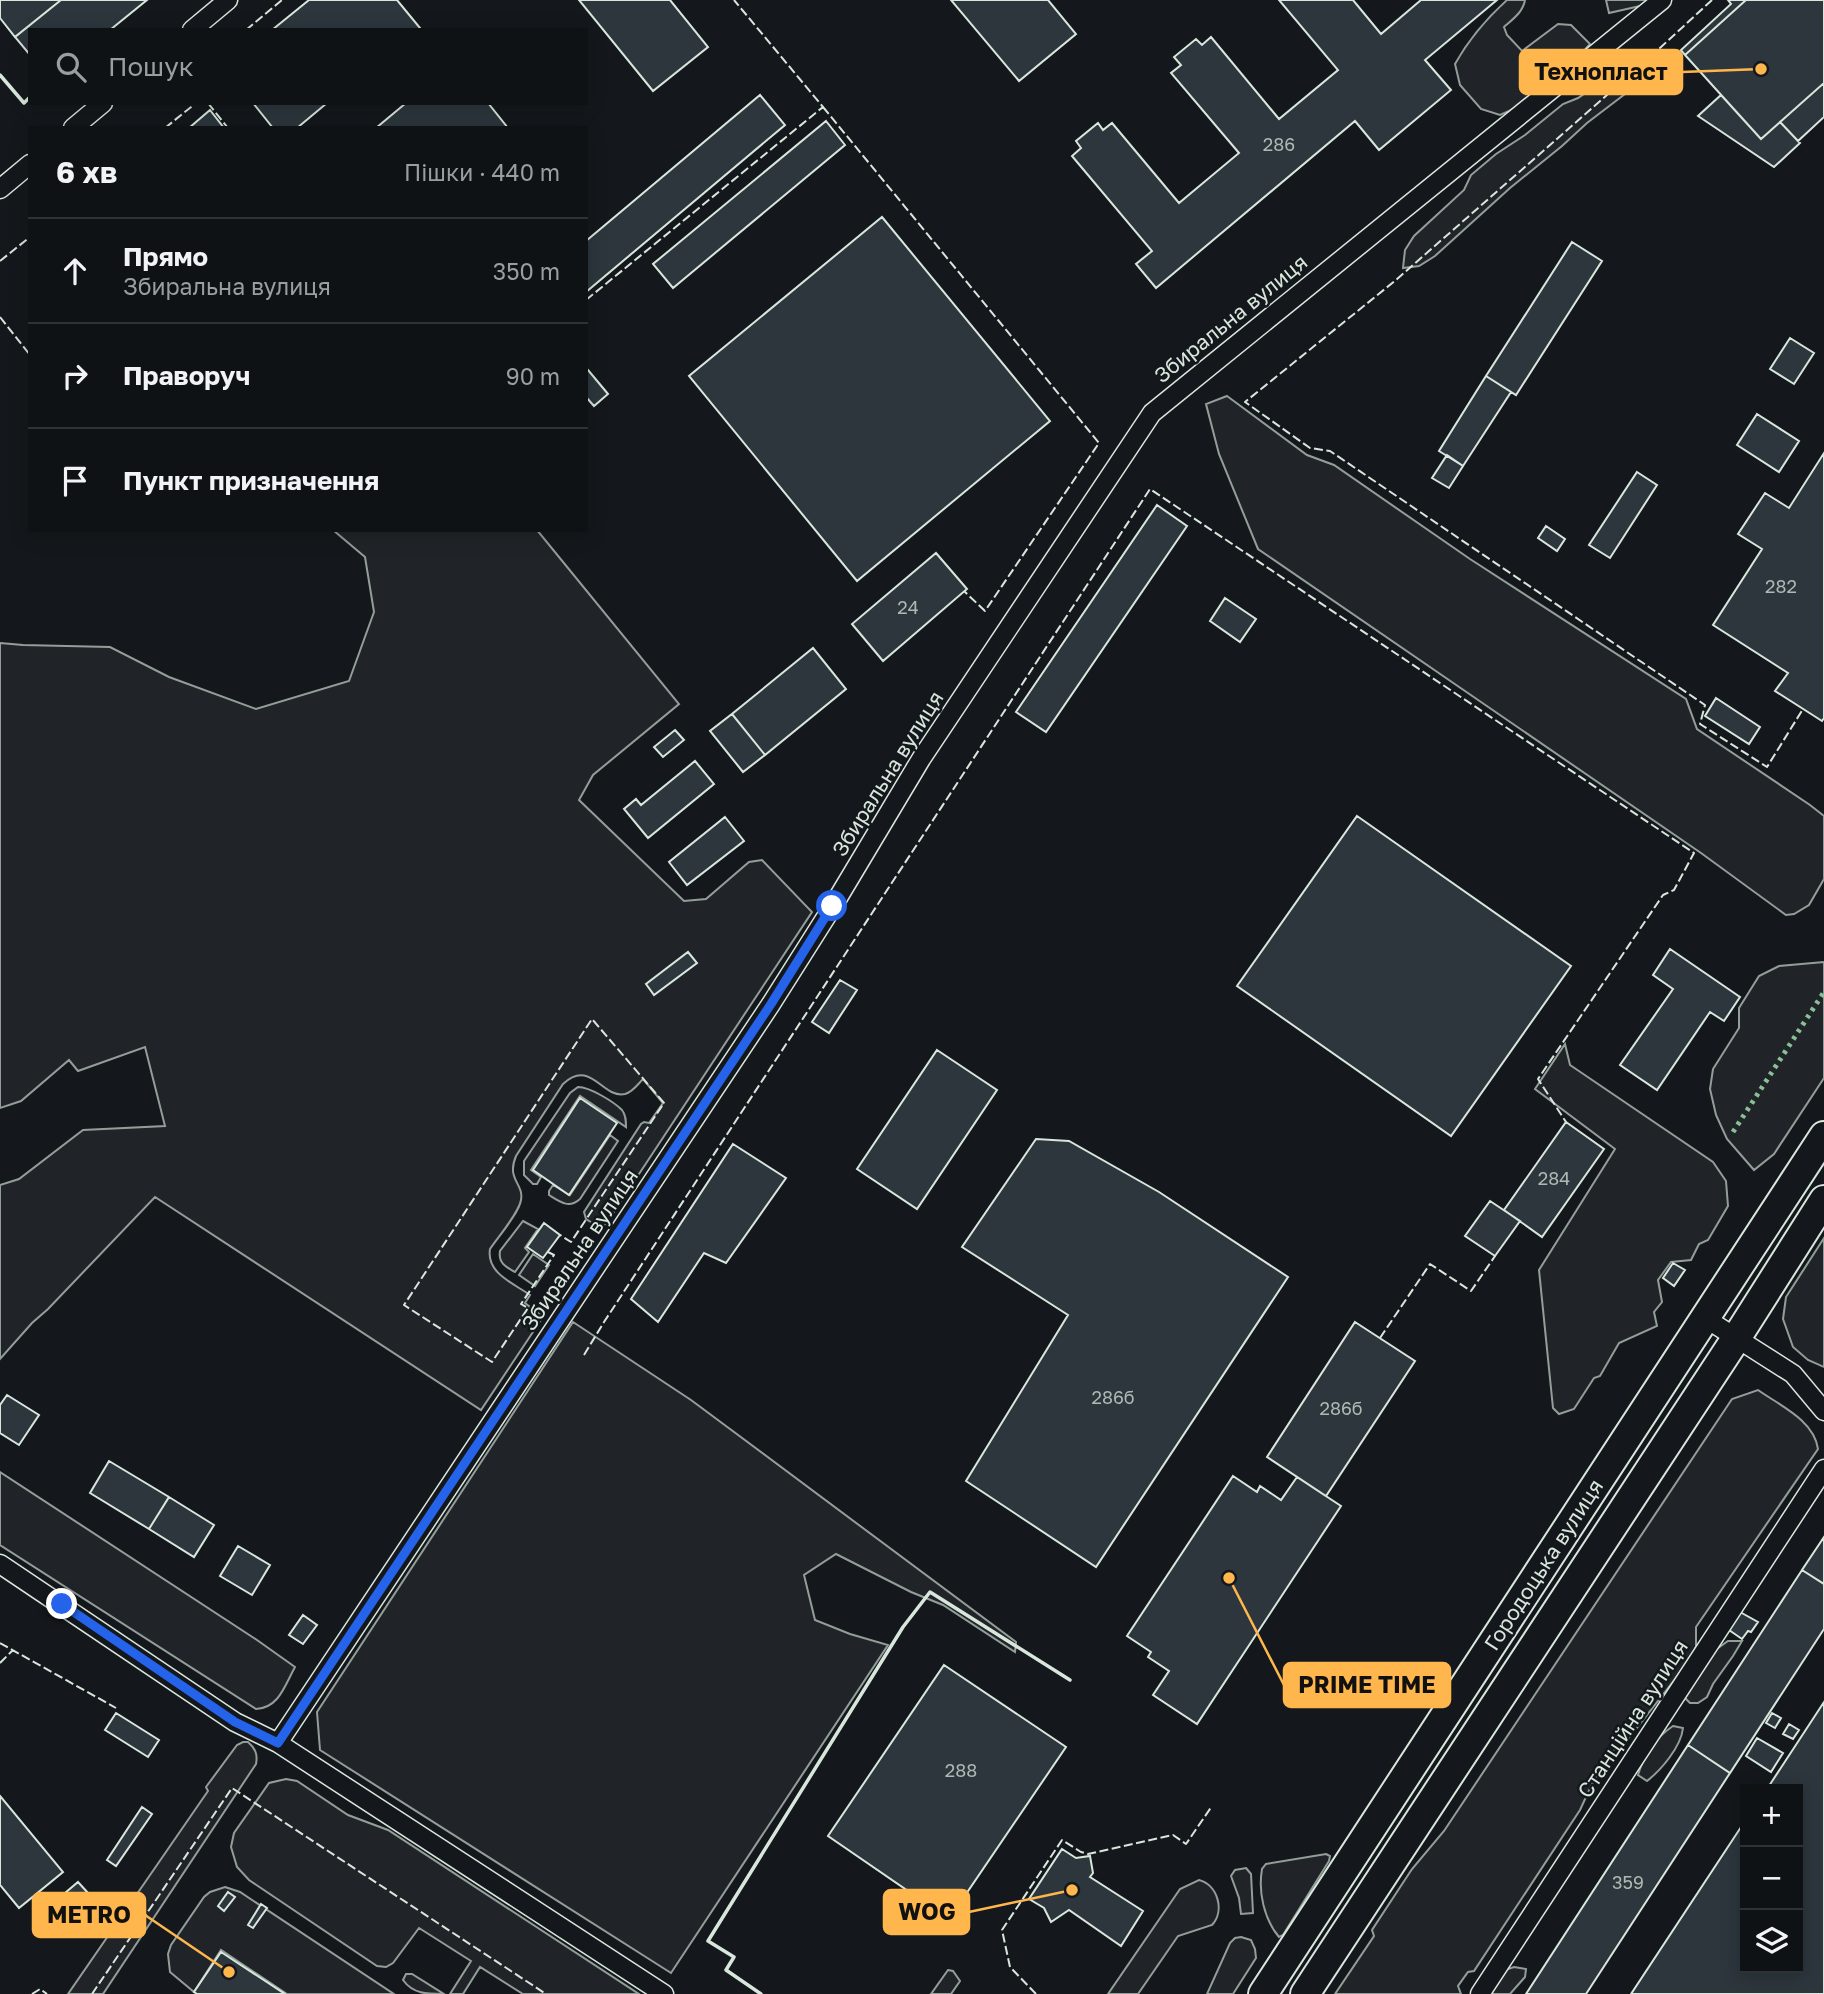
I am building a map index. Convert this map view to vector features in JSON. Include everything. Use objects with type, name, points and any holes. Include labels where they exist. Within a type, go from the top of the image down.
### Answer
[{"type":"main road","name":"Городоцька вулиця","points":[[1263,1994],[1824,1136]]},
{"type":"main road","name":"Городоцька вулиця","points":[[1305,1994],[1737,1337],[1824,1200]]},
{"type":"street","points":[[194,28],[228,0]]},
{"type":"street","name":"Збиральна вулиця","points":[[278,1743],[771,1004],[921,759],[1152,413],[1662,0]]},
{"type":"street","points":[[76,126],[101,105]]},
{"type":"street","points":[[0,188],[28,166]]},
{"type":"street","points":[[1705,1318],[1793,1374],[1824,1411]]},
{"type":"street","name":"Станційна вулиця","points":[[1480,1994],[1824,1469]]},
{"type":"street","points":[[0,1564],[235,1722],[278,1743],[663,1994]]},
{"type":"shaded area","points":[[1507,0],[1525,0],[1520,12],[1504,27],[1507,35],[1522,51],[1558,24],[1571,25],[1590,44],[1570,66],[1550,78],[1516,108],[1500,115],[1481,109],[1460,85],[1455,64],[1478,30]]},
{"type":"shaded area","points":[[1606,0],[1649,0],[1640,6],[1609,13]]},
{"type":"shaded area","points":[[1623,76],[1629,91],[1510,188],[1435,256],[1419,266],[1403,268],[1405,250],[1414,236],[1464,190],[1471,175],[1563,104],[1578,98],[1606,79]]},
{"type":"shaded area","points":[[1227,396],[1307,455],[1334,465],[1470,559],[1686,699],[1697,729],[1824,816],[1824,879],[1809,905],[1794,914],[1786,915],[1701,853],[1258,549],[1219,454],[1206,404]]},
{"type":"shaded area","points":[[335,532],[539,532],[679,704],[593,775],[579,800],[684,901],[706,899],[749,862],[762,860],[812,912],[606,1224],[599,1227],[586,1219],[584,1212],[641,1124],[649,1123],[663,1103],[643,1079],[625,1094],[610,1091],[589,1077],[581,1075],[563,1084],[516,1156],[513,1171],[521,1200],[490,1249],[492,1265],[496,1271],[530,1295],[525,1303],[543,1317],[481,1410],[155,1197],[0,1359],[0,1185],[19,1179],[83,1130],[165,1126],[145,1047],[78,1071],[69,1060],[21,1101],[0,1108],[0,643],[110,647],[169,677],[256,709],[349,681],[374,612],[365,557]]},
{"type":"shaded area","points":[[1824,962],[1824,1078],[1774,1154],[1754,1170],[1727,1139],[1716,1115],[1710,1089],[1713,1069],[1739,1028],[1739,1008],[1759,976],[1779,966]]},
{"type":"shaded area","points":[[1565,1044],[1570,1065],[1713,1162],[1726,1181],[1728,1206],[1708,1240],[1699,1244],[1691,1260],[1671,1262],[1658,1280],[1662,1302],[1654,1312],[1657,1326],[1619,1343],[1600,1376],[1594,1378],[1574,1409],[1559,1414],[1553,1408],[1539,1270],[1615,1149],[1535,1089]]},
{"type":"shaded area","points":[[578,1087],[595,1092],[622,1110],[626,1127],[580,1096],[531,1170],[541,1177],[537,1184],[533,1184],[524,1175],[524,1161],[570,1093]]},
{"type":"shaded area","points":[[610,1135],[618,1141],[580,1199],[568,1204],[549,1195],[553,1185],[570,1195]]},
{"type":"shaded area","points":[[523,1221],[538,1229],[525,1248],[529,1252],[515,1272],[501,1262],[500,1251]]},
{"type":"shaded area","points":[[1824,1238],[1824,1367],[1808,1360],[1793,1347],[1783,1319],[1786,1297]]},
{"type":"shaded area","points":[[533,1254],[549,1265],[535,1286],[519,1275]]},
{"type":"shaded area","points":[[573,1322],[691,1400],[1016,1642],[1015,1652],[943,1605],[836,1554],[804,1575],[815,1620],[888,1645],[671,1973],[320,1750],[317,1712]]},
{"type":"shaded area","points":[[1758,1390],[1803,1422],[1815,1439],[1818,1449],[1696,1627],[1696,1647],[1690,1660],[1625,1743],[1618,1744],[1592,1784],[1580,1810],[1474,1971],[1468,1972],[1458,1986],[1461,1994],[1335,1994],[1374,1936],[1372,1930],[1412,1869],[1444,1831],[1732,1399]]},
{"type":"shaded area","points":[[0,1472],[295,1667],[276,1700],[264,1708],[256,1709],[0,1545]]},
{"type":"shaded area","points":[[1728,1641],[1742,1641],[1707,1697],[1698,1703],[1690,1703],[1684,1697],[1714,1651]]},
{"type":"shaded area","points":[[1673,1726],[1683,1728],[1678,1743],[1664,1764],[1647,1781],[1638,1775],[1643,1761],[1656,1742]]},
{"type":"shaded area","points":[[248,1742],[254,1749],[256,1764],[103,1994],[68,1994],[208,1791],[206,1787],[237,1745]]},
{"type":"shaded area","points":[[286,1779],[297,1781],[348,1815],[388,1830],[639,1994],[523,1994],[480,1967],[463,1994],[450,1994],[471,1961],[419,1928],[393,1963],[386,1967],[377,1966],[249,1880],[237,1867],[231,1847],[234,1833],[269,1783]]},
{"type":"shaded area","points":[[1326,1854],[1330,1856],[1329,1861],[1283,1935],[1279,1937],[1269,1922],[1263,1905],[1262,1869],[1266,1864]]},
{"type":"shaded area","points":[[1246,1868],[1251,1874],[1253,1913],[1241,1914],[1239,1898],[1231,1876],[1235,1870]]},
{"type":"shaded area","points":[[1199,1880],[1211,1887],[1218,1899],[1218,1913],[1212,1925],[1178,1936],[1138,1994],[1108,1994],[1180,1889]]},
{"type":"shaded area","points":[[225,1887],[240,1892],[394,1994],[287,1994],[221,1950],[194,1992],[170,1972],[168,1954],[171,1945],[204,1897]]},
{"type":"shaded area","points":[[1241,1937],[1251,1940],[1256,1958],[1233,1994],[1207,1994],[1230,1943]]},
{"type":"shaded area","points":[[1514,1967],[1526,1969],[1525,1977],[1510,1994],[1487,1994],[1505,1970]]},
{"type":"shaded area","points":[[948,1970],[953,1971],[960,1981],[951,1994],[931,1994]]},
{"type":"shaded area","points":[[406,1974],[412,1974],[444,1994],[416,1991],[403,1980]]},
{"type":"building","points":[[0,0],[61,0],[15,37],[0,18]]},
{"type":"building","points":[[61,0],[147,0],[112,28],[28,28],[28,53],[15,37]]},
{"type":"building","points":[[309,0],[397,0],[420,28],[274,28]]},
{"type":"building","points":[[579,0],[670,0],[708,47],[653,91]]},
{"type":"building","points":[[951,0],[1048,0],[1076,34],[1019,81]]},
{"type":"building","points":[[1279,0],[1353,0],[1381,34],[1421,0],[1497,0],[1425,60],[1451,90],[1379,150],[1355,121],[1156,288],[1136,264],[1152,251],[1072,156],[1081,148],[1076,141],[1098,123],[1103,130],[1112,123],[1179,203],[1239,153],[1171,73],[1181,65],[1174,57],[1196,39],[1202,45],[1211,37],[1279,119],[1338,70]]},
{"type":"building","points":[[1728,0],[1746,0],[1685,55],[1681,50],[1731,4]]},
{"type":"building","points":[[1746,0],[1824,0],[1824,83],[1761,139],[1685,55]]},
{"type":"building","points":[[1824,83],[1824,117],[1798,141],[1780,122]]},
{"type":"building","points":[[760,95],[785,125],[588,290],[588,239]]},
{"type":"building","points":[[1721,95],[1761,139],[1780,122],[1800,143],[1774,167],[1698,116]]},
{"type":"building","points":[[255,105],[325,105],[299,126],[271,126]]},
{"type":"building","points":[[404,105],[490,105],[506,126],[378,126]]},
{"type":"building","points":[[210,110],[222,126],[191,126]]},
{"type":"building","points":[[826,121],[845,145],[673,288],[653,264]]},
{"type":"building","points":[[882,217],[1050,421],[857,581],[689,376]]},
{"type":"building","points":[[1572,242],[1602,261],[1516,395],[1486,376]]},
{"type":"building","points":[[1790,338],[1814,353],[1794,384],[1770,369]]},
{"type":"building","points":[[588,370],[608,394],[594,406],[588,399]]},
{"type":"building","points":[[1486,376],[1511,392],[1463,466],[1439,451]]},
{"type":"building","points":[[1757,414],[1799,441],[1779,472],[1737,445]]},
{"type":"building","points":[[1824,453],[1822,721],[1775,691],[1788,673],[1713,625],[1762,549],[1738,534],[1765,493],[1789,508]]},
{"type":"building","points":[[1447,455],[1463,466],[1449,488],[1432,478]]},
{"type":"building","points":[[1637,472],[1657,485],[1610,558],[1589,545]]},
{"type":"building","points":[[1157,505],[1187,526],[1046,732],[1016,712]]},
{"type":"building","points":[[1546,526],[1565,539],[1557,551],[1538,538]]},
{"type":"building","points":[[936,553],[967,589],[883,661],[852,624]]},
{"type":"building","points":[[1225,598],[1256,619],[1240,642],[1210,621]]},
{"type":"building","points":[[813,648],[846,689],[765,755],[732,714]]},
{"type":"building","points":[[1716,698],[1760,727],[1749,744],[1705,716]]},
{"type":"building","points":[[732,714],[765,755],[743,772],[710,731]]},
{"type":"building","points":[[675,730],[684,740],[663,757],[654,747]]},
{"type":"building","points":[[695,761],[714,784],[648,838],[624,809],[636,799],[641,805]]},
{"type":"building","points":[[1357,816],[1571,966],[1451,1136],[1237,986]]},
{"type":"building","points":[[725,817],[744,841],[687,885],[669,862]]},
{"type":"building","points":[[1670,949],[1740,997],[1724,1021],[1710,1012],[1657,1090],[1620,1065],[1673,989],[1653,975]]},
{"type":"building","points":[[688,952],[697,963],[654,995],[646,984]]},
{"type":"building","points":[[840,980],[857,990],[829,1033],[812,1022]]},
{"type":"building","points":[[937,1050],[997,1090],[917,1209],[857,1169]]},
{"type":"building","points":[[580,1098],[617,1123],[569,1195],[533,1170]]},
{"type":"building","points":[[1566,1122],[1604,1149],[1542,1237],[1504,1210]]},
{"type":"building","points":[[1036,1139],[1069,1141],[1159,1192],[1288,1277],[1096,1567],[966,1481],[1068,1315],[962,1247]]},
{"type":"building","points":[[733,1144],[786,1178],[726,1263],[704,1253],[658,1322],[631,1299]]},
{"type":"building","points":[[1490,1201],[1520,1221],[1495,1256],[1465,1236]]},
{"type":"building","points":[[544,1223],[560,1235],[543,1258],[527,1247]]},
{"type":"building","points":[[1673,1263],[1685,1270],[1674,1286],[1663,1278]]},
{"type":"building","points":[[1355,1322],[1415,1361],[1326,1496],[1267,1457]]},
{"type":"building","points":[[7,1395],[39,1415],[19,1445],[0,1433],[0,1405]]},
{"type":"building","points":[[109,1461],[169,1497],[149,1529],[90,1493]]},
{"type":"building","points":[[1233,1476],[1257,1492],[1260,1486],[1281,1500],[1297,1477],[1341,1506],[1197,1724],[1153,1695],[1169,1671],[1148,1657],[1151,1652],[1127,1636]]},
{"type":"building","points":[[169,1497],[214,1525],[194,1557],[149,1529]]},
{"type":"building","points":[[1824,1537],[1824,1584],[1802,1570]]},
{"type":"building","points":[[238,1546],[270,1565],[252,1595],[220,1576]]},
{"type":"building","points":[[1802,1570],[1824,1584],[1824,1629],[1730,1773],[1688,1745]]},
{"type":"building","points":[[1740,1612],[1758,1622],[1742,1639],[1729,1630]]},
{"type":"building","points":[[303,1615],[317,1625],[303,1644],[289,1635]]},
{"type":"building","points":[[944,1665],[1066,1747],[949,1919],[828,1836]]},
{"type":"building","points":[[1824,1702],[1824,1994],[1631,1994],[1740,1829],[1740,1973],[1803,1973],[1803,1784],[1770,1784]]},
{"type":"building","points":[[116,1713],[159,1740],[148,1757],[105,1730]]},
{"type":"building","points":[[1772,1713],[1781,1718],[1775,1728],[1766,1723]]},
{"type":"building","points":[[1789,1724],[1799,1730],[1793,1739],[1783,1734]]},
{"type":"building","points":[[1757,1738],[1783,1753],[1771,1772],[1746,1756]]},
{"type":"building","points":[[1688,1745],[1730,1773],[1586,1994],[1526,1994]]},
{"type":"building","points":[[0,1796],[63,1872],[19,1908],[0,1885]]},
{"type":"building","points":[[142,1807],[152,1814],[116,1866],[107,1860]]},
{"type":"building","points":[[1062,1849],[1076,1858],[1090,1856],[1093,1873],[1090,1877],[1143,1911],[1121,1946],[1069,1910],[1051,1922],[1044,1908],[1029,1899]]},
{"type":"building","points":[[78,1882],[88,1893],[62,1915],[52,1904]]},
{"type":"building","points":[[228,1892],[235,1897],[224,1911],[218,1906]]},
{"type":"building","points":[[261,1904],[267,1908],[253,1928],[248,1925]]},
{"type":"building","points":[[221,1952],[285,1994],[197,1994],[194,1992]]},
{"type":"hedge","points":[[1733,1132],[1824,992]]},
{"type":"fence","points":[[248,28],[282,0]]},
{"type":"fence","points":[[588,298],[823,107],[734,0]]},
{"type":"fence","points":[[1712,0],[1396,280],[1245,402],[1310,448],[1330,451],[1705,705],[1700,724],[1767,767],[1803,709]]},
{"type":"fence","points":[[167,126],[194,105]]},
{"type":"fence","points":[[210,105],[226,126]]},
{"type":"fence","points":[[823,107],[1099,443],[985,611],[964,591]]},
{"type":"fence","points":[[0,261],[28,239]]},
{"type":"fence","points":[[0,317],[28,352]]},
{"type":"fence","points":[[584,1355],[1150,489],[1694,853],[1674,890],[1663,895],[1538,1079],[1566,1122]]},
{"type":"fence","points":[[548,1252],[554,1255],[521,1304],[528,1308],[492,1362],[404,1305],[592,1019],[664,1103],[571,1242],[560,1235]]},
{"type":"fence","points":[[1380,1338],[1430,1264],[1471,1291],[1495,1256]]},
{"type":"fence","points":[[0,1643],[116,1708]]},
{"type":"fence","points":[[0,1663],[13,1650]]},
{"type":"fence","points":[[92,1994],[232,1788],[546,1994]]},
{"type":"fence","points":[[1036,1994],[1010,1967],[1002,1930],[1062,1840],[1088,1854],[1173,1835],[1186,1844],[1212,1806]]},
{"type":"fence","points":[[32,1994],[40,1989],[47,1994]]},
{"type":"wall","points":[[0,75],[24,103],[28,99]]},
{"type":"wall","points":[[761,1994],[726,1970],[734,1957],[708,1941],[903,1627],[930,1592],[1070,1680]]},
{"type":"place","name":"Технопласт","points":[[1761,69]]},
{"type":"place","name":"PRIME TIME","points":[[1229,1578]]},
{"type":"place","name":"WOG","points":[[1072,1890]]},
{"type":"place","name":"METRO","points":[[229,1972]]},
{"type":"route","points":[[62,1604],[235,1722],[278,1743],[771,1004],[832,906]]}]
